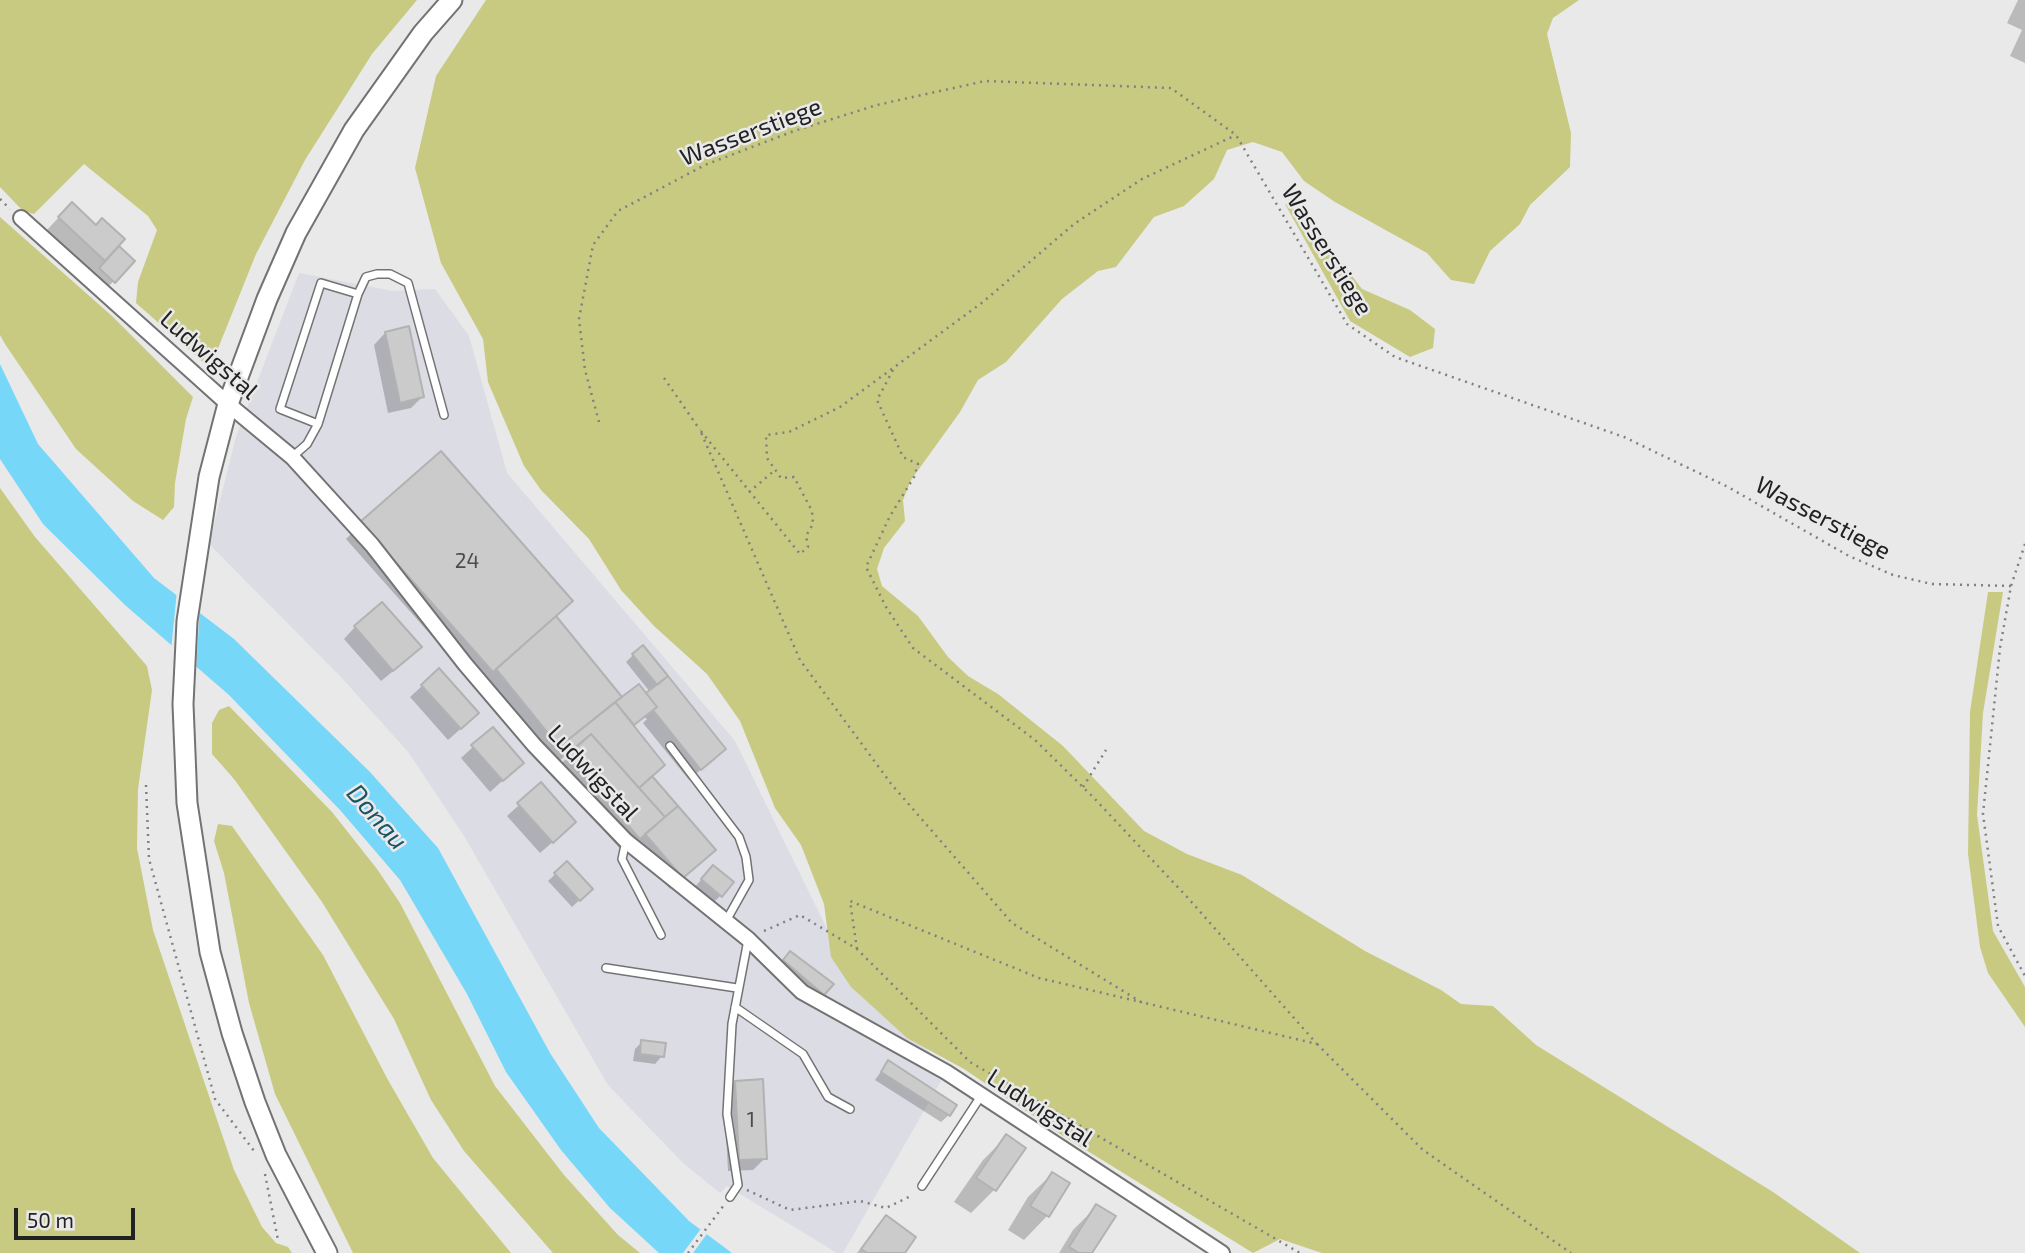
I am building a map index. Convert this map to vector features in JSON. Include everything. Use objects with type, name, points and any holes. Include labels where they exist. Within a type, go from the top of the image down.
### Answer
[{"type":"main road","points":[[327,1253],[269,1158],[210,952],[187,803],[183,704],[187,621],[209,477],[228,404],[267,299],[327,176],[390,77],[452,0]]},
{"type":"street","name":"Ludwigstal","points":[[21,218],[228,404],[292,457],[372,545],[465,664],[534,745],[626,841],[748,939],[802,992],[946,1072],[1222,1253]]},
{"type":"lane","points":[[292,457],[307,444],[318,424],[358,294],[366,277],[390,274],[408,283],[444,415]]},
{"type":"lane","points":[[318,424],[280,409],[321,283],[358,294]]},
{"type":"lane","points":[[670,746],[732,828],[746,857],[749,880],[726,921]]},
{"type":"lane","points":[[626,841],[622,859],[661,934]]},
{"type":"lane","points":[[730,1197],[738,1185],[727,1114],[737,988],[748,939]]},
{"type":"lane","points":[[606,968],[737,988]]},
{"type":"lane","points":[[735,1007],[803,1054],[828,1097],[850,1109]]},
{"type":"lane","points":[[922,1186],[981,1096]]},
{"type":"path","name":"Wasserstiege","points":[[599,422],[585,370],[579,318],[593,245],[618,211],[705,164],[794,131],[877,105],[985,81],[1171,88],[1236,135],[1347,324],[1395,357],[1624,437],[1728,487],[1849,556],[1893,575],[1932,584],[2011,586]]},
{"type":"path","points":[[664,377],[700,430],[800,554],[808,547],[806,536],[813,524],[811,512],[793,477],[781,478],[767,458],[766,435],[789,432],[840,407],[984,302],[1073,224],[1142,179],[1236,135]]},
{"type":"path","points":[[895,367],[877,400],[903,457],[918,464],[914,477],[890,516],[866,567],[886,607],[913,648],[1035,740],[1083,787],[1188,898],[1317,1044],[1423,1150],[1571,1253]]},
{"type":"path","points":[[700,430],[800,660],[892,785],[1012,923],[1141,1002]]},
{"type":"path","points":[[749,492],[775,470]]},
{"type":"path","points":[[2025,544],[2011,586],[2000,648],[1983,814],[1998,926],[2025,976]]},
{"type":"path","points":[[1083,787],[1106,750]]},
{"type":"path","points":[[146,785],[149,859],[215,1099],[269,1158],[278,1240]]},
{"type":"path","points":[[857,949],[850,901],[1039,978],[1317,1044]]},
{"type":"path","points":[[748,939],[800,915],[857,949],[970,1062],[1300,1253]]},
{"type":"path","points":[[738,1185],[790,1210],[860,1200],[886,1208],[913,1196],[922,1186]]},
{"type":"path","points":[[688,1253],[730,1197]]},
{"type":"shaded area","points":[[299,273],[393,291],[435,289],[469,336],[507,473],[735,741],[826,927],[946,1072],[843,1253],[837,1253],[727,1186],[720,1193],[683,1163],[608,1085],[464,836],[409,753],[341,677],[209,544],[236,437]]},
{"type":"green space","points":[[0,0],[417,0],[372,54],[305,160],[256,254],[215,356],[204,363],[136,303],[138,282],[157,230],[148,216],[84,164],[34,214],[23,211],[0,187]]},
{"type":"green space","points":[[486,0],[1579,0],[1553,18],[1547,34],[1571,133],[1570,167],[1530,205],[1520,224],[1490,251],[1474,284],[1451,280],[1427,253],[1335,202],[1304,181],[1282,152],[1253,142],[1227,150],[1214,179],[1184,206],[1154,217],[1116,267],[1098,271],[1062,299],[1006,362],[978,380],[960,412],[911,480],[903,500],[905,521],[884,548],[877,569],[882,586],[918,616],[948,657],[968,676],[998,694],[1063,746],[1144,831],[1187,854],[1242,875],[1365,951],[1441,990],[1461,1004],[1493,1006],[1536,1045],[1773,1192],[1860,1253],[1322,1253],[1280,1239],[1253,1253],[1060,1134],[964,1069],[907,1038],[851,987],[831,957],[824,904],[801,845],[775,808],[740,721],[707,674],[654,626],[621,590],[589,539],[541,490],[524,466],[488,382],[483,339],[441,263],[415,168],[436,76]]},
{"type":"green space","points":[[1285,204],[1302,210],[1362,289],[1410,310],[1435,329],[1433,348],[1410,357],[1350,321]]},
{"type":"green space","points":[[0,217],[112,316],[193,397],[186,419],[175,483],[174,507],[163,520],[133,501],[76,449],[0,335]]},
{"type":"green space","points":[[0,488],[35,537],[147,666],[152,690],[138,789],[137,848],[153,930],[234,1170],[262,1227],[276,1243],[288,1247],[292,1253],[0,1253]]},
{"type":"green space","points":[[1988,592],[2003,592],[1983,713],[1977,815],[1993,931],[2025,987],[2025,1027],[1988,973],[1980,947],[1968,854],[1970,712]]},
{"type":"green space","points":[[229,706],[332,812],[377,869],[400,903],[495,1086],[564,1175],[618,1235],[640,1253],[553,1253],[464,1151],[431,1100],[394,1019],[322,902],[234,779],[212,754],[212,723],[219,710]]},
{"type":"green space","points":[[218,824],[232,826],[323,955],[388,1080],[433,1158],[511,1253],[353,1253],[275,1094],[249,1003],[224,873],[214,841]]},
{"type":"water","name":"Donau","points":[[0,364],[38,444],[154,578],[234,639],[370,772],[438,848],[550,1053],[599,1128],[689,1221],[732,1253],[659,1253],[610,1208],[561,1150],[506,1072],[467,994],[400,880],[340,810],[229,695],[125,605],[43,524],[0,459]]},
{"type":"pier","points":[[177,591],[200,608],[196,670],[171,650]]},
{"type":"pier","points":[[703,1226],[709,1231],[693,1253],[683,1253]]},
{"type":"building","points":[[72,202],[96,225],[102,218],[125,239],[105,261],[58,217]]},
{"type":"building","points":[[119,246],[135,261],[115,283],[99,268]]},
{"type":"building","points":[[409,326],[424,397],[400,403],[385,332]]},
{"type":"building","points":[[441,451],[573,601],[493,672],[360,522]]},
{"type":"building","points":[[382,602],[422,647],[393,671],[354,626]]},
{"type":"building","points":[[556,616],[622,697],[559,747],[496,669]]},
{"type":"building","points":[[643,645],[668,676],[657,685],[632,654]]},
{"type":"building","points":[[439,668],[479,713],[461,729],[421,685]]},
{"type":"building","points":[[668,676],[726,749],[701,770],[653,710],[657,707],[646,693]]},
{"type":"building","points":[[639,684],[657,707],[634,725],[615,702]]},
{"type":"building","points":[[615,702],[665,765],[639,788],[591,734],[566,755],[559,747]]},
{"type":"building","points":[[493,727],[524,763],[503,781],[471,745]]},
{"type":"building","points":[[591,734],[665,817],[640,839],[567,756]]},
{"type":"building","points":[[652,776],[678,806],[665,817],[639,788]]},
{"type":"building","points":[[541,782],[576,822],[553,843],[517,803]]},
{"type":"building","points":[[678,806],[716,850],[683,878],[645,834]]},
{"type":"building","points":[[567,861],[593,889],[580,901],[554,873]]},
{"type":"building","points":[[713,865],[734,882],[722,897],[701,879]]},
{"type":"building","points":[[790,951],[834,984],[824,995],[783,960]]},
{"type":"building","points":[[641,1040],[666,1043],[664,1057],[640,1054]]},
{"type":"building","points":[[888,1060],[957,1105],[950,1116],[881,1072]]},
{"type":"building","points":[[763,1079],[767,1159],[739,1160],[735,1081]]},
{"type":"building","points":[[1006,1134],[1026,1148],[996,1191],[976,1178]]},
{"type":"building","points":[[1052,1172],[1070,1183],[1049,1217],[1030,1206]]},
{"type":"building","points":[[1096,1204],[1116,1216],[1092,1253],[1079,1253],[1069,1247]]},
{"type":"building","points":[[886,1215],[916,1237],[905,1253],[867,1253],[861,1249]]}]
